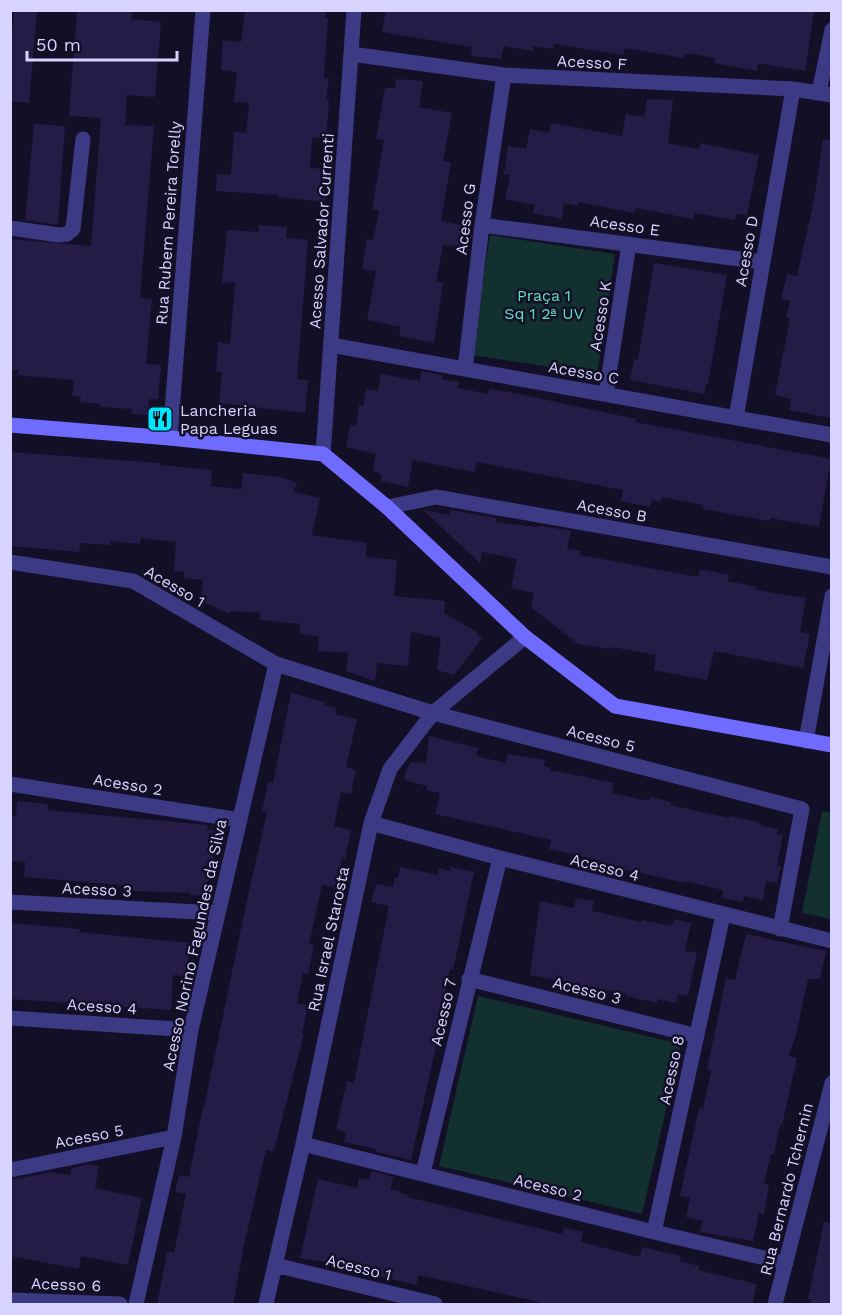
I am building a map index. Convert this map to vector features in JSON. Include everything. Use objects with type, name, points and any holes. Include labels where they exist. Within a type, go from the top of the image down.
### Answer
[{"type":"street","name":"Rua Rubem Pereira Torelly","points":[[170,438],[203,10]]},
{"type":"street","name":"Acesso Salvador Currenti","points":[[323,454],[354,10]]},
{"type":"street","points":[[825,93],[831,30]]},
{"type":"street","name":"Acesso F","points":[[351,54],[504,75],[825,93]]},
{"type":"street","name":"Acesso G","points":[[465,369],[482,225],[504,75]]},
{"type":"street","name":"Acesso D","points":[[736,418],[793,90]]},
{"type":"street","points":[[10,228],[59,235],[67,234],[73,229],[83,139]]},
{"type":"street","name":"Acesso E","points":[[482,225],[762,262]]},
{"type":"street","name":"Acesso K","points":[[606,394],[629,244]]},
{"type":"street","name":"Acesso C","points":[[331,345],[831,435]]},
{"type":"street","points":[[10,425],[170,438],[323,454],[387,507],[525,637],[615,706],[831,745]]},
{"type":"street","name":"Acesso B","points":[[387,507],[436,497],[831,567]]},
{"type":"street","name":"Acesso 1","points":[[10,562],[133,581],[276,664]]},
{"type":"street","points":[[806,741],[831,596]]},
{"type":"street","name":"Rua Israel Starosta","points":[[266,1305],[303,1144],[371,823],[390,769],[432,713],[525,637]]},
{"type":"street","name":"Acesso 5","points":[[276,664],[432,713],[802,809],[780,929]]},
{"type":"street","name":"Acesso Norino Fagundes da Silva","points":[[136,1305],[174,1137],[191,1030],[276,664]]},
{"type":"street","name":"Acesso 2","points":[[10,784],[240,820]]},
{"type":"street","name":"Acesso 4","points":[[371,823],[500,858],[831,941]]},
{"type":"street","name":"Acesso 7","points":[[423,1173],[500,858]]},
{"type":"street","name":"Acesso 3","points":[[10,902],[217,914]]},
{"type":"street","name":"Acesso 8","points":[[654,1232],[723,915]]},
{"type":"street","name":"Acesso 3","points":[[469,979],[697,1036]]},
{"type":"street","name":"Acesso 4","points":[[10,1018],[191,1030]]},
{"type":"street","name":"Rua Bernardo Tchernin","points":[[775,1305],[826,1136],[831,1083]]},
{"type":"street","name":"Acesso 5","points":[[10,1170],[174,1137]]},
{"type":"street","name":"Acesso 2","points":[[303,1144],[786,1263]]},
{"type":"street","name":"Acesso 1","points":[[276,1265],[435,1305]]},
{"type":"street","name":"Acesso 6","points":[[10,1300],[120,1305]]},
{"type":"green space","name":"Praça 1 Sq 1 2ª UV","points":[[490,235],[615,254],[597,374],[472,355]]},
{"type":"green space","points":[[822,811],[831,813],[831,919],[802,913]]},
{"type":"green space","points":[[478,996],[681,1044],[642,1214],[439,1166]]},
{"type":"building","points":[[14,10],[37,10],[29,103],[10,101],[10,58]]},
{"type":"building","points":[[77,10],[132,10],[131,19],[161,22],[155,97],[127,95],[125,125],[154,126],[140,298],[152,299],[146,364],[161,365],[158,399],[149,399],[148,415],[131,414],[132,409],[100,407],[100,404],[80,402],[81,397],[72,396],[74,380],[17,375],[18,370],[10,370],[10,239],[91,246],[101,118],[69,116]]},
{"type":"building","points":[[245,10],[326,10],[325,18],[328,18],[324,78],[329,79],[326,100],[329,101],[326,139],[312,137],[310,168],[327,169],[325,202],[278,197],[278,195],[216,191],[217,174],[231,175],[234,132],[246,133],[249,103],[234,102],[237,72],[221,70],[223,40],[241,42]]},
{"type":"building","points":[[386,10],[801,10],[814,12],[805,71],[758,63],[757,71],[714,63],[715,58],[685,53],[684,58],[625,48],[623,55],[554,44],[553,49],[533,46],[533,51],[504,46],[501,59],[471,56],[472,47],[382,32]]},
{"type":"building","points":[[396,79],[423,81],[419,107],[452,113],[443,161],[451,162],[441,221],[465,226],[461,246],[443,245],[436,282],[443,283],[434,343],[399,336],[401,327],[367,320],[376,271],[362,269],[367,239],[373,240],[379,210],[372,209],[384,140],[376,139],[385,88],[395,88]]},
{"type":"building","points":[[647,99],[673,100],[668,143],[699,149],[700,143],[759,155],[747,215],[736,214],[735,220],[694,213],[693,219],[636,208],[635,213],[578,202],[577,206],[564,203],[562,219],[533,213],[535,205],[505,199],[510,175],[504,174],[508,146],[526,149],[530,129],[549,133],[551,123],[622,136],[626,114],[644,117]]},
{"type":"building","points":[[34,124],[65,126],[58,225],[25,220]]},
{"type":"building","points":[[823,139],[831,140],[831,418],[789,410],[791,399],[775,395],[790,318],[786,317],[790,301],[781,299],[787,274],[797,276],[814,200]]},
{"type":"building","points":[[259,225],[287,227],[286,238],[308,240],[297,379],[308,380],[305,413],[219,403],[222,372],[216,372],[218,342],[230,344],[235,283],[222,282],[227,230],[258,232]]},
{"type":"building","points":[[654,263],[727,275],[708,384],[706,384],[704,394],[630,380],[634,359],[638,360]]},
{"type":"building","points":[[421,371],[443,375],[442,379],[459,382],[458,388],[488,394],[489,389],[519,394],[636,419],[635,422],[831,459],[819,527],[702,509],[703,505],[662,497],[661,502],[652,500],[650,507],[621,501],[623,490],[476,462],[474,472],[413,460],[408,487],[381,481],[381,475],[373,470],[376,454],[346,447],[350,425],[356,426],[359,405],[363,406],[366,389],[378,391],[381,374],[420,381]]},
{"type":"building","points":[[10,452],[160,463],[160,465],[212,470],[211,486],[241,489],[243,473],[281,477],[297,483],[293,492],[320,498],[312,535],[367,543],[366,557],[397,560],[394,596],[445,601],[444,613],[477,632],[482,638],[454,675],[437,670],[441,638],[411,632],[408,666],[377,663],[375,681],[346,671],[348,653],[318,651],[319,636],[300,634],[300,624],[260,620],[260,613],[231,611],[230,614],[201,601],[203,580],[184,578],[184,572],[174,571],[176,542],[141,538],[140,544],[110,541],[110,545],[81,543],[79,552],[10,546]]},
{"type":"building","points":[[423,510],[450,515],[451,510],[496,518],[495,522],[571,531],[567,549],[581,551],[580,555],[698,577],[700,569],[729,575],[728,581],[757,587],[756,590],[806,598],[800,632],[810,634],[803,668],[714,651],[707,680],[654,670],[656,655],[578,644],[531,607],[534,593],[511,588],[517,559],[482,552],[480,563]]},
{"type":"building","points":[[291,693],[325,702],[324,705],[336,708],[335,714],[357,719],[346,767],[356,770],[351,794],[341,792],[334,826],[351,830],[345,859],[342,858],[337,888],[322,885],[309,944],[314,945],[308,974],[303,973],[297,1003],[308,1005],[302,1034],[304,1034],[274,1151],[266,1150],[233,1305],[157,1305],[167,1252],[174,1253],[186,1194],[175,1192],[179,1175],[189,1177],[267,812],[262,811],[268,782],[273,783]]},
{"type":"building","points":[[429,736],[478,748],[476,756],[506,763],[508,754],[545,760],[544,766],[550,770],[614,783],[612,793],[649,801],[650,797],[671,802],[670,805],[759,822],[759,825],[778,829],[776,834],[783,835],[777,865],[781,866],[777,883],[766,881],[763,900],[744,896],[743,902],[722,898],[723,890],[597,866],[598,860],[549,849],[551,840],[435,814],[440,793],[426,790],[427,786],[404,780],[411,762],[426,763]]},
{"type":"building","points":[[17,801],[48,804],[47,810],[208,825],[207,830],[215,830],[207,894],[191,896],[191,893],[131,891],[132,886],[24,877],[25,862],[10,861],[10,816],[16,816]]},
{"type":"building","points":[[400,867],[438,875],[439,868],[450,871],[450,867],[474,872],[453,970],[450,969],[442,1009],[444,1010],[411,1160],[344,1142],[346,1132],[336,1129],[347,1081],[354,1083],[389,906],[371,902],[376,884],[393,887]]},
{"type":"building","points":[[576,898],[594,901],[592,911],[642,922],[642,920],[672,926],[674,919],[691,923],[685,951],[697,953],[688,996],[678,994],[676,1003],[657,999],[657,1003],[626,996],[627,994],[530,975],[540,901],[574,908]]},
{"type":"building","points":[[10,923],[190,943],[186,976],[173,975],[171,1010],[10,999]]},
{"type":"building","points":[[746,934],[826,951],[820,979],[808,979],[789,1056],[797,1058],[782,1126],[780,1125],[764,1184],[769,1185],[764,1214],[759,1213],[753,1241],[700,1232],[703,1221],[686,1217],[690,1198],[680,1196],[699,1108],[703,1109],[711,1071],[707,1070],[726,978],[735,980]]},
{"type":"building","points":[[88,1164],[99,1166],[95,1188],[142,1198],[128,1265],[81,1256],[79,1269],[10,1256],[10,1180],[50,1172],[70,1175],[72,1168]]},
{"type":"building","points":[[371,1171],[394,1177],[390,1189],[400,1191],[408,1195],[407,1197],[562,1234],[564,1228],[583,1232],[581,1242],[640,1257],[642,1247],[681,1256],[680,1261],[699,1266],[698,1270],[757,1284],[752,1305],[538,1305],[539,1302],[419,1275],[416,1285],[358,1271],[359,1268],[300,1258],[318,1179],[357,1188],[359,1178],[369,1180]]},
{"type":"building","points":[[824,1222],[831,1223],[831,1305],[810,1305],[811,1299],[808,1299]]},
{"type":"place","name":"Lancheria Papa Leguas","points":[[160,419]]}]
